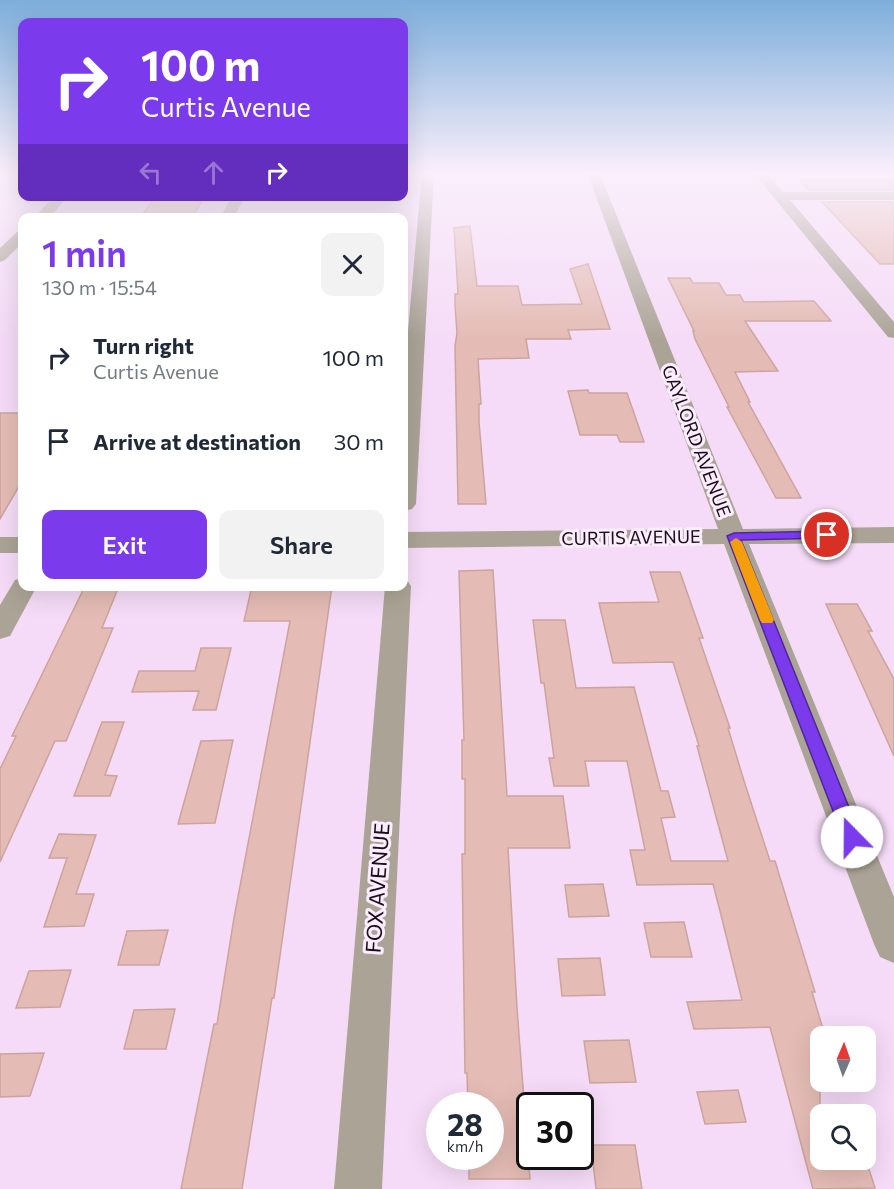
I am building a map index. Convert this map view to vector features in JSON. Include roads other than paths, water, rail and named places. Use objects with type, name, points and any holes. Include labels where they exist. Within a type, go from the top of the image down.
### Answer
[{"type":"street","points":[[408,449],[424,227]]},
{"type":"street","name":"GAYLORD AVENUE","points":[[614,227],[894,944]]},
{"type":"street","points":[[805,227],[894,333]]},
{"type":"street","points":[[0,257],[18,239]]},
{"type":"street","name":"CURTIS AVENUE","points":[[408,540],[894,534]]},
{"type":"street","points":[[0,545],[18,545]]},
{"type":"street","points":[[0,629],[21,591]]},
{"type":"street","name":"FOX AVENUE","points":[[358,1189],[398,591]]}]
